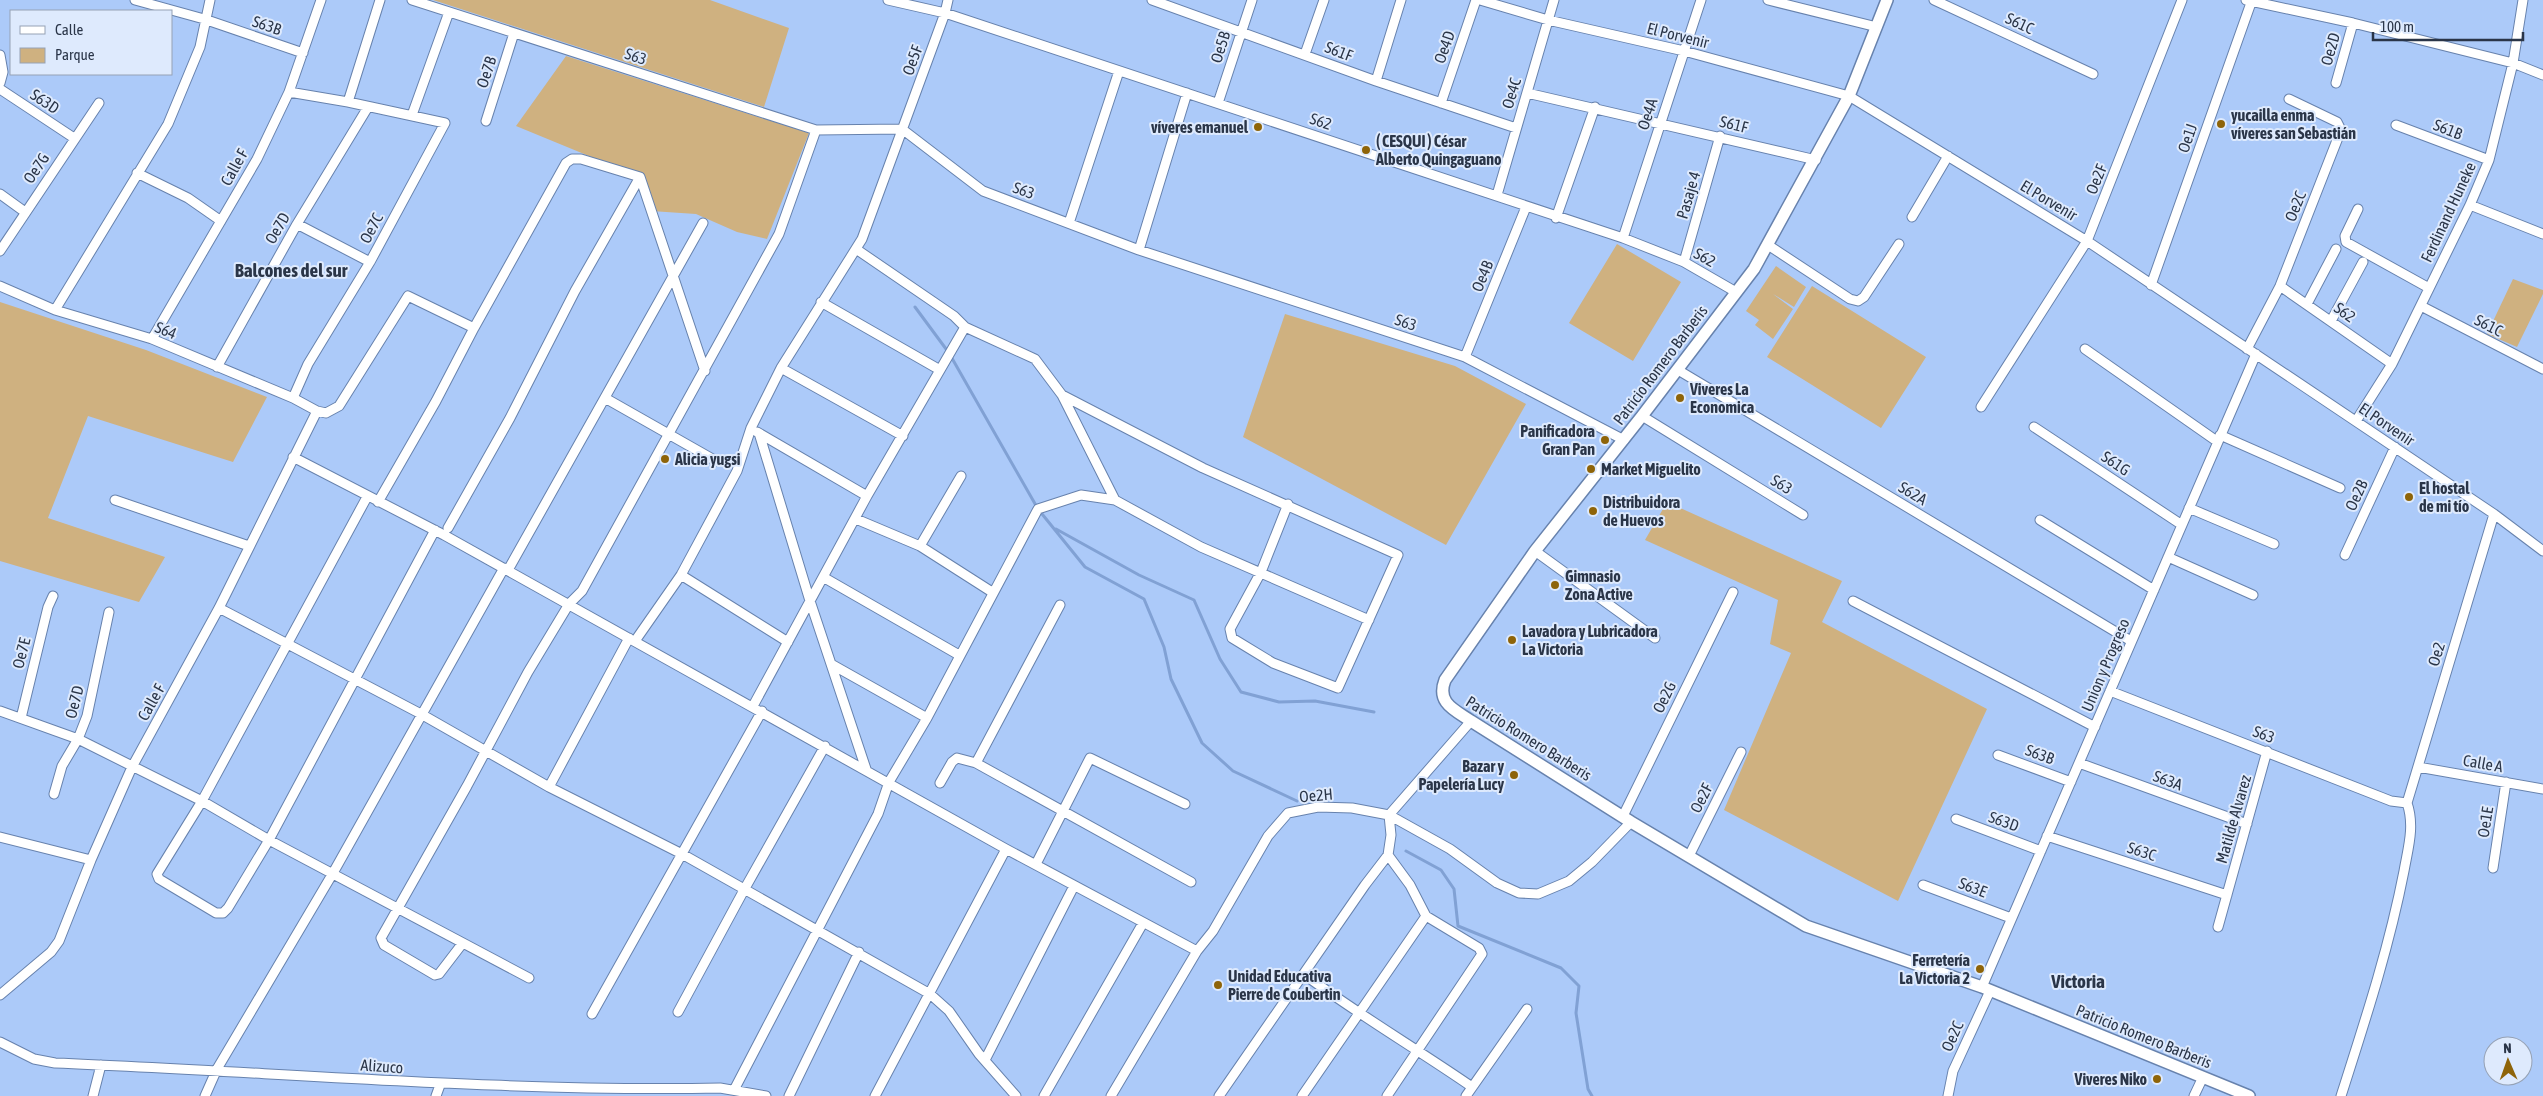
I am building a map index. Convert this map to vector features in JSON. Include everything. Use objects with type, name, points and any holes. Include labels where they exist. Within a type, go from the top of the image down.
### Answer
[{"type":"street","name":"S63B","points":[[135,0],[171,10]]},
{"type":"street","points":[[55,310],[168,124],[200,47],[204,19],[210,0]]},
{"type":"street","name":"Calle F","points":[[152,340],[257,159],[289,92],[321,0]]},
{"type":"street","points":[[348,102],[380,0]]},
{"type":"street","name":"S63","points":[[412,0],[816,130],[902,129],[983,191],[1139,250],[1465,357],[1624,440]]},
{"type":"street","name":"S62","points":[[888,0],[945,13],[1497,196],[1556,218],[1623,238],[1684,262],[1736,292]]},
{"type":"street","name":"Oe5F","points":[[549,787],[632,640],[680,575],[737,471],[781,368],[862,239],[945,13],[948,0]]},
{"type":"street","name":"S61F","points":[[1152,0],[1173,3],[1376,81],[1516,128]]},
{"type":"street","name":"Oe5B","points":[[1218,103],[1240,30],[1252,0]]},
{"type":"street","points":[[1305,54],[1324,0]]},
{"type":"street","points":[[1376,81],[1401,0]]},
{"type":"street","name":"El Porvenir","points":[[1478,0],[1548,20],[1684,51],[1849,96],[2087,241],[2494,514],[2543,551]]},
{"type":"street","name":"Oe4D","points":[[1441,103],[1478,0]]},
{"type":"street","name":"Oe4C","points":[[1497,196],[1554,0]]},
{"type":"street","name":"Oe4A","points":[[1623,238],[1701,0]]},
{"type":"street","points":[[1768,0],[1877,27]]},
{"type":"street","name":"Patricio Romero Barberis","points":[[1888,0],[1849,96],[1816,160],[1754,269],[1624,440],[1534,551],[1443,685],[1441,692],[1446,704],[1472,722],[1627,819],[1806,926],[1986,989],[2249,1096]]},
{"type":"street","name":"S61C","points":[[1934,0],[2093,74]]},
{"type":"street","name":"Oe2F","points":[[1981,407],[2087,241],[2182,0]]},
{"type":"street","points":[[2250,0],[2353,23],[2513,63],[2543,75]]},
{"type":"street","name":"Oe1J","points":[[2151,285],[2250,0]]},
{"type":"street","name":"Ferdinand Huneke","points":[[2356,421],[2392,364],[2470,205],[2489,160],[2513,63],[2523,0]]},
{"type":"street","name":"S63B","points":[[172,10],[204,19],[303,53]]},
{"type":"street","points":[[289,92],[412,115],[449,12]]},
{"type":"street","name":"Oe2D","points":[[2336,83],[2353,23]]},
{"type":"street","name":"Oe7B","points":[[486,121],[514,33]]},
{"type":"street","points":[[0,54],[3,72],[0,82]]},
{"type":"street","points":[[1069,223],[1119,70]]},
{"type":"street","name":"S63D","points":[[0,89],[74,138]]},
{"type":"street","points":[[1139,250],[1187,93]]},
{"type":"street","name":"S61F","points":[[1527,93],[1661,122],[1816,160]]},
{"type":"street","name":"Oe2C","points":[[2248,349],[2280,286],[2342,130],[2337,122],[2289,99]]},
{"type":"street","name":"Oe7G","points":[[0,251],[99,103]]},
{"type":"street","name":"Oe7D","points":[[217,368],[297,224],[368,107]]},
{"type":"street","points":[[1556,218],[1595,107]]},
{"type":"street","name":"Oe7C","points":[[293,398],[308,364],[370,262],[445,123],[412,115]]},
{"type":"street","name":"S61B","points":[[2396,125],[2489,160]]},
{"type":"street","points":[[462,944],[439,974],[432,974],[381,942],[380,938],[528,672],[569,604],[582,591],[779,234],[816,130]]},
{"type":"street","name":"Pasaje 4","points":[[1684,262],[1720,136]]},
{"type":"street","points":[[1912,217],[1948,156]]},
{"type":"street","points":[[378,502],[436,401],[474,328],[566,163],[572,159],[581,159],[640,177]]},
{"type":"street","points":[[137,173],[188,198],[221,221]]},
{"type":"street","points":[[640,177],[705,371]]},
{"type":"street","points":[[448,528],[510,418],[575,291],[640,177]]},
{"type":"street","points":[[0,194],[25,212]]},
{"type":"street","points":[[2470,205],[2543,234]]},
{"type":"street","name":"Oe4B","points":[[1465,357],[1526,207]]},
{"type":"street","points":[[2358,210],[2346,236],[2346,242],[2429,288]]},
{"type":"street","points":[[205,1096],[217,1069],[333,873],[420,714],[605,398],[703,223]]},
{"type":"street","points":[[297,224],[370,262]]},
{"type":"street","points":[[1768,245],[1850,298],[1858,301],[1864,297],[1899,244]]},
{"type":"street","points":[[2307,304],[2336,249]]},
{"type":"street","points":[[856,250],[954,316],[965,327],[1034,359],[1062,395],[1115,500]]},
{"type":"street","points":[[2331,321],[2363,262]]},
{"type":"street","name":"S64","points":[[0,286],[55,310],[152,340],[293,398],[317,411]]},
{"type":"street","name":"S62","points":[[2280,286],[2392,364]]},
{"type":"street","points":[[317,411],[326,413],[334,411],[339,406],[408,296],[474,328]]},
{"type":"street","points":[[821,302],[940,370]]},
{"type":"street","name":"S61C","points":[[2421,306],[2543,370]]},
{"type":"street","points":[[753,706],[867,496],[965,327]]},
{"type":"street","points":[[2085,348],[2219,438],[2340,488]]},
{"type":"street","name":"Union y Progreso","points":[[1986,989],[2012,918],[2256,354]]},
{"type":"street","points":[[781,368],[903,436]]},
{"type":"street","name":"S62A","points":[[1678,370],[2131,641]]},
{"type":"street","points":[[1062,395],[1203,468],[1288,504],[1398,555],[1338,688],[1273,662],[1232,638],[1230,629],[1261,572],[1288,504]]},
{"type":"street","points":[[605,398],[716,461]]},
{"type":"street","name":"Calle F","points":[[0,995],[51,952],[59,941],[91,860],[132,767],[219,608],[317,411]]},
{"type":"street","name":"S63","points":[[1642,416],[1803,515]]},
{"type":"street","name":"S61G","points":[[2034,427],[2182,525]]},
{"type":"street","points":[[755,431],[867,496]]},
{"type":"street","points":[[755,431],[866,769]]},
{"type":"street","name":"Oe2B","points":[[2345,555],[2395,447]]},
{"type":"street","points":[[293,457],[367,497],[435,530],[825,746],[1006,849],[1197,951]]},
{"type":"street","points":[[920,546],[961,476]]},
{"type":"street","points":[[734,1090],[878,814],[889,782],[927,718],[992,592],[1038,509],[1081,495],[1115,500],[1201,547],[1369,620]]},
{"type":"street","points":[[367,497],[202,801],[157,874],[159,879],[216,913],[223,913],[228,908],[269,840],[435,530]]},
{"type":"street","points":[[115,500],[249,546]]},
{"type":"street","points":[[2189,508],[2274,544]]},
{"type":"street","name":"Oe2","points":[[2407,803],[2494,514]]},
{"type":"street","points":[[856,518],[920,546],[992,592]]},
{"type":"street","points":[[2040,520],[2154,590]]},
{"type":"street","points":[[1534,551],[1655,638]]},
{"type":"street","points":[[2168,557],[2253,595]]},
{"type":"street","points":[[680,575],[788,642]]},
{"type":"street","points":[[823,578],[959,655]]},
{"type":"street","name":"Oe2G","points":[[1627,819],[1732,592]]},
{"type":"street","name":"Oe7E","points":[[21,718],[48,606],[53,596]]},
{"type":"street","points":[[1853,601],[2095,726]]},
{"type":"street","points":[[976,764],[1060,605]]},
{"type":"street","points":[[219,608],[420,714],[549,787],[682,854],[816,931],[859,952],[930,994],[949,1011],[984,1060],[1016,1096]]},
{"type":"street","name":"Oe7D","points":[[54,794],[62,766],[78,739],[87,716],[109,612]]},
{"type":"street","points":[[831,664],[927,718]]},
{"type":"street","name":"S63","points":[[2110,690],[2391,801],[2407,803]]},
{"type":"street","points":[[592,1014],[762,711]]},
{"type":"street","points":[[1,713],[21,718],[78,739],[202,801],[269,840],[528,978]]},
{"type":"street","points":[[1221,1096],[1365,885],[1388,855],[1391,835],[1389,815],[1472,722]]},
{"type":"street","points":[[678,1012],[825,746]]},
{"type":"street","name":"Matilde Alvarez","points":[[2218,927],[2267,751]]},
{"type":"street","name":"Oe2F","points":[[1689,856],[1741,752]]},
{"type":"street","name":"S63B","points":[[1998,755],[2071,782]]},
{"type":"street","points":[[940,783],[952,762],[957,758],[976,764],[1191,882]]},
{"type":"street","points":[[1036,864],[1090,758],[1185,804]]},
{"type":"street","name":"S63A","points":[[2079,763],[2247,824]]},
{"type":"street","name":"Calle A","points":[[2418,767],[2543,788]]},
{"type":"street","name":"Oe1E","points":[[2493,868],[2506,782]]},
{"type":"street","points":[[2341,1096],[2383,963],[2399,898],[2412,828],[2411,815],[2407,803]]},
{"type":"street","name":"Oe2H","points":[[1112,1096],[1197,951],[1213,931],[1268,836],[1288,813],[1318,807],[1352,808],[1389,815],[1450,849],[1498,883],[1519,893],[1529,894],[1538,894],[1568,881],[1592,862],[1627,819]]},
{"type":"street","name":"S63D","points":[[1956,819],[2041,851]]},
{"type":"street","name":"S63C","points":[[2047,836],[2227,895]]},
{"type":"street","points":[[0,837],[91,860]]},
{"type":"street","points":[[875,1096],[1006,849]]},
{"type":"street","points":[[1387,1096],[1482,954],[1479,948],[1426,916],[1410,885],[1388,855]]},
{"type":"street","name":"S63E","points":[[1923,885],[2012,918]]},
{"type":"street","points":[[984,1060],[1074,886]]},
{"type":"street","points":[[1302,1096],[1360,1015],[1426,916]]},
{"type":"street","points":[[1044,1096],[1142,923]]},
{"type":"street","points":[[789,1096],[859,952]]},
{"type":"street","points":[[1305,975],[1360,1015],[1418,1050],[1472,1087]]},
{"type":"street","name":"Oe2C","points":[[1948,1096],[1953,1071],[1986,989]]},
{"type":"street","points":[[1466,1096],[1527,1009]]},
{"type":"street","name":"Alizuco","points":[[0,1042],[34,1059],[55,1063],[217,1069],[440,1085],[672,1092],[734,1090],[766,1096]]},
{"type":"street","points":[[93,1096],[101,1065]]},
{"type":"street","points":[[2194,1096],[2203,1077]]},
{"type":"street","points":[[436,1096],[440,1085]]},
{"type":"green space","points":[[433,0],[710,0],[789,28],[764,107]]},
{"type":"green space","points":[[566,56],[809,133],[767,239],[737,232],[696,214],[651,211],[640,177],[516,126]]},
{"type":"green space","points":[[1617,244],[1681,282],[1633,361],[1569,323]]},
{"type":"green space","points":[[1776,266],[1806,287],[1794,307],[1773,294],[1793,309],[1773,339],[1755,325],[1759,320],[1746,311]]},
{"type":"green space","points":[[2513,279],[2543,290],[2543,294],[2517,347],[2487,334]]},
{"type":"green space","points":[[1812,286],[1926,357],[1881,428],[1767,357]]},
{"type":"green space","points":[[0,302],[146,350],[267,397],[233,462],[88,416],[48,518],[165,557],[139,602],[0,561]]},
{"type":"green space","points":[[1285,314],[1455,366],[1526,404],[1446,545],[1243,437]]},
{"type":"green space","points":[[1667,502],[1842,581],[1822,622],[1987,709],[1898,901],[1724,810],[1791,653],[1770,644],[1778,600],[1645,540]]},
{"type":"waterway","points":[[915,307],[949,353],[1038,509],[1085,567],[1144,599],[1164,647],[1171,679],[1202,743],[1233,771],[1297,801]]},
{"type":"waterway","points":[[1056,529],[1139,575],[1194,600],[1220,659],[1241,692],[1279,702],[1315,701],[1374,712]]},
{"type":"waterway","points":[[1406,851],[1441,870],[1454,889],[1458,926],[1561,968],[1579,986],[1576,1013],[1588,1089],[1592,1096]]},
{"type":"place","name":"yucailla enma víveres san Sebastián","points":[[2221,124]]},
{"type":"place","name":"víveres emanuel","points":[[1258,127]]},
{"type":"place","name":"( CESQUI ) César Alberto Quingaguano","points":[[1366,150]]},
{"type":"place","name":"Viveres La Economica","points":[[1680,398]]},
{"type":"place","name":"Panificadora Gran Pan","points":[[1605,440]]},
{"type":"place","name":"Alicia yugsi","points":[[665,459]]},
{"type":"place","name":"Market Miguelito","points":[[1591,469]]},
{"type":"place","name":"El hostal de mi tío","points":[[2409,497]]},
{"type":"place","name":"Distribuidora de Huevos","points":[[1593,511]]},
{"type":"place","name":"Gimnasio Zona Active","points":[[1555,585]]},
{"type":"place","name":"Lavadora y Lubricadora La Victoria","points":[[1512,640]]},
{"type":"place","name":"Bazar y Papelería Lucy","points":[[1514,775]]},
{"type":"place","name":"Ferretería La Victoria 2","points":[[1980,969]]},
{"type":"place","name":"Unidad Educativa Pierre de Coubertin","points":[[1218,985]]},
{"type":"place","name":"Viveres Niko","points":[[2157,1079]]},
{"type":"district","name":"Balcones del sur","points":[[291,270]]},
{"type":"district","name":"Victoria","points":[[2078,981]]}]
